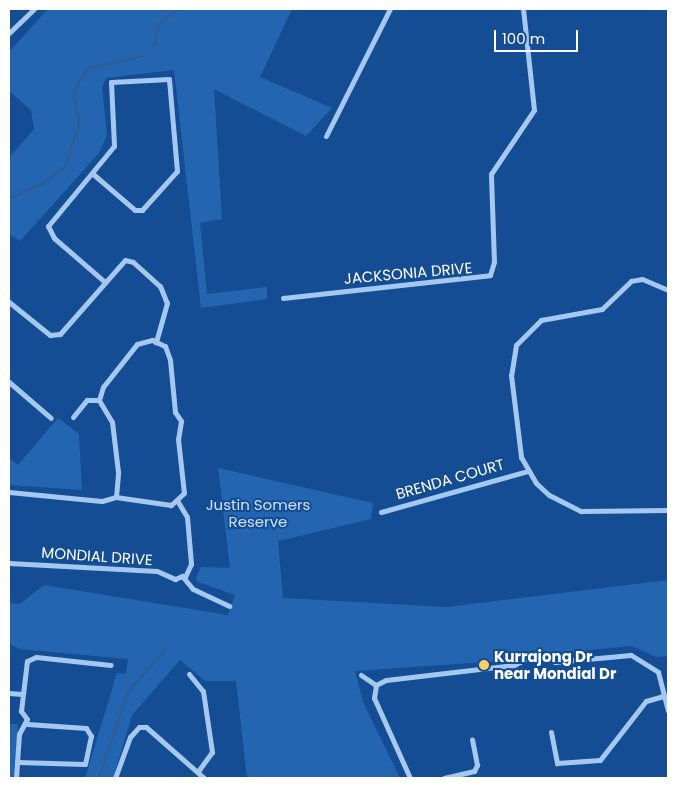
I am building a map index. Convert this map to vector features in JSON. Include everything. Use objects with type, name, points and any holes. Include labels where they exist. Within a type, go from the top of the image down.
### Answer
[{"type":"street","points":[[9,33],[34,9]]},
{"type":"street","points":[[326,136],[390,9]]},
{"type":"street","name":"JACKSONIA DRIVE","points":[[283,298],[490,275],[494,262],[491,174],[534,110],[523,9]]},
{"type":"street","points":[[92,174],[135,210],[142,210],[177,171],[168,79],[111,82],[117,133],[114,146],[48,226],[54,238],[105,282]]},
{"type":"street","points":[[9,302],[50,335],[60,334],[125,260],[133,262],[160,286],[167,303],[156,342]]},
{"type":"street","points":[[668,290],[642,279],[631,281],[602,309],[541,320],[523,335],[511,374],[517,441],[528,471],[549,495],[582,510],[668,510]]},
{"type":"street","points":[[9,492],[102,501],[116,497],[162,504],[178,502],[184,493],[178,439],[181,421],[175,412],[170,360],[165,346],[156,342],[137,344],[103,386],[99,400],[112,422],[118,472],[116,497]]},
{"type":"street","points":[[9,382],[51,418]]},
{"type":"street","points":[[73,417],[88,400],[99,400]]},
{"type":"street","name":"BRENDA COURT","points":[[380,512],[528,471]]},
{"type":"street","points":[[178,502],[187,517],[191,564],[186,577],[194,589],[229,606]]},
{"type":"street","name":"MONDIAL DRIVE","points":[[9,563],[158,571],[168,578],[186,577]]},
{"type":"street","points":[[410,778],[374,698],[376,686],[386,680],[514,665],[537,654],[555,662],[613,655],[646,660],[658,672],[668,711]]},
{"type":"street","points":[[27,724],[21,711],[27,661],[36,657],[111,665]]},
{"type":"street","points":[[189,674],[203,691],[212,752],[198,771]]},
{"type":"street","points":[[362,675],[376,686]]},
{"type":"street","points":[[9,693],[22,694]]},
{"type":"street","points":[[551,732],[557,763],[600,760],[646,701],[664,696]]},
{"type":"street","points":[[16,778],[19,734],[27,724]]},
{"type":"street","points":[[17,762],[85,764],[91,736],[86,728],[27,724]]},
{"type":"street","points":[[115,778],[130,736],[139,727],[146,727],[185,764],[198,771],[204,778]]},
{"type":"street","points":[[444,778],[474,771],[477,765],[472,739]]},
{"type":"green space","points":[[48,9],[292,9],[260,77],[332,108],[306,136],[214,89],[222,219],[200,223],[207,294],[267,287],[267,299],[201,308],[174,70],[106,78],[102,87],[107,135],[99,153],[20,241],[9,234],[9,158],[34,129],[31,110],[9,91],[9,52]]},
{"type":"green space","points":[[58,418],[79,434],[82,490],[9,485],[9,458],[18,465]]},
{"type":"green space","name":"Justin Somers Reserve","points":[[218,468],[373,503],[371,519],[278,541],[283,598],[447,607],[668,580],[668,656],[656,657],[632,646],[556,653],[532,650],[512,660],[355,671],[363,702],[400,778],[247,778],[236,681],[205,681],[180,660],[132,715],[113,778],[85,778],[117,673],[126,674],[128,659],[19,649],[9,643],[9,603],[20,604],[44,585],[228,615],[235,595],[198,582],[196,578],[201,567],[230,568]]},
{"type":"green space","points":[[9,724],[18,724],[15,778],[9,778]]},
{"type":"waterway","points":[[154,46],[159,24],[178,9]]},
{"type":"waterway","points":[[9,198],[41,185],[65,166],[79,125],[74,92],[88,68],[145,56]]},
{"type":"waterway","points":[[99,778],[128,692],[165,650]]},
{"type":"place","name":"Kurrajong Dr near Mondial Dr","points":[[484,665]]}]
